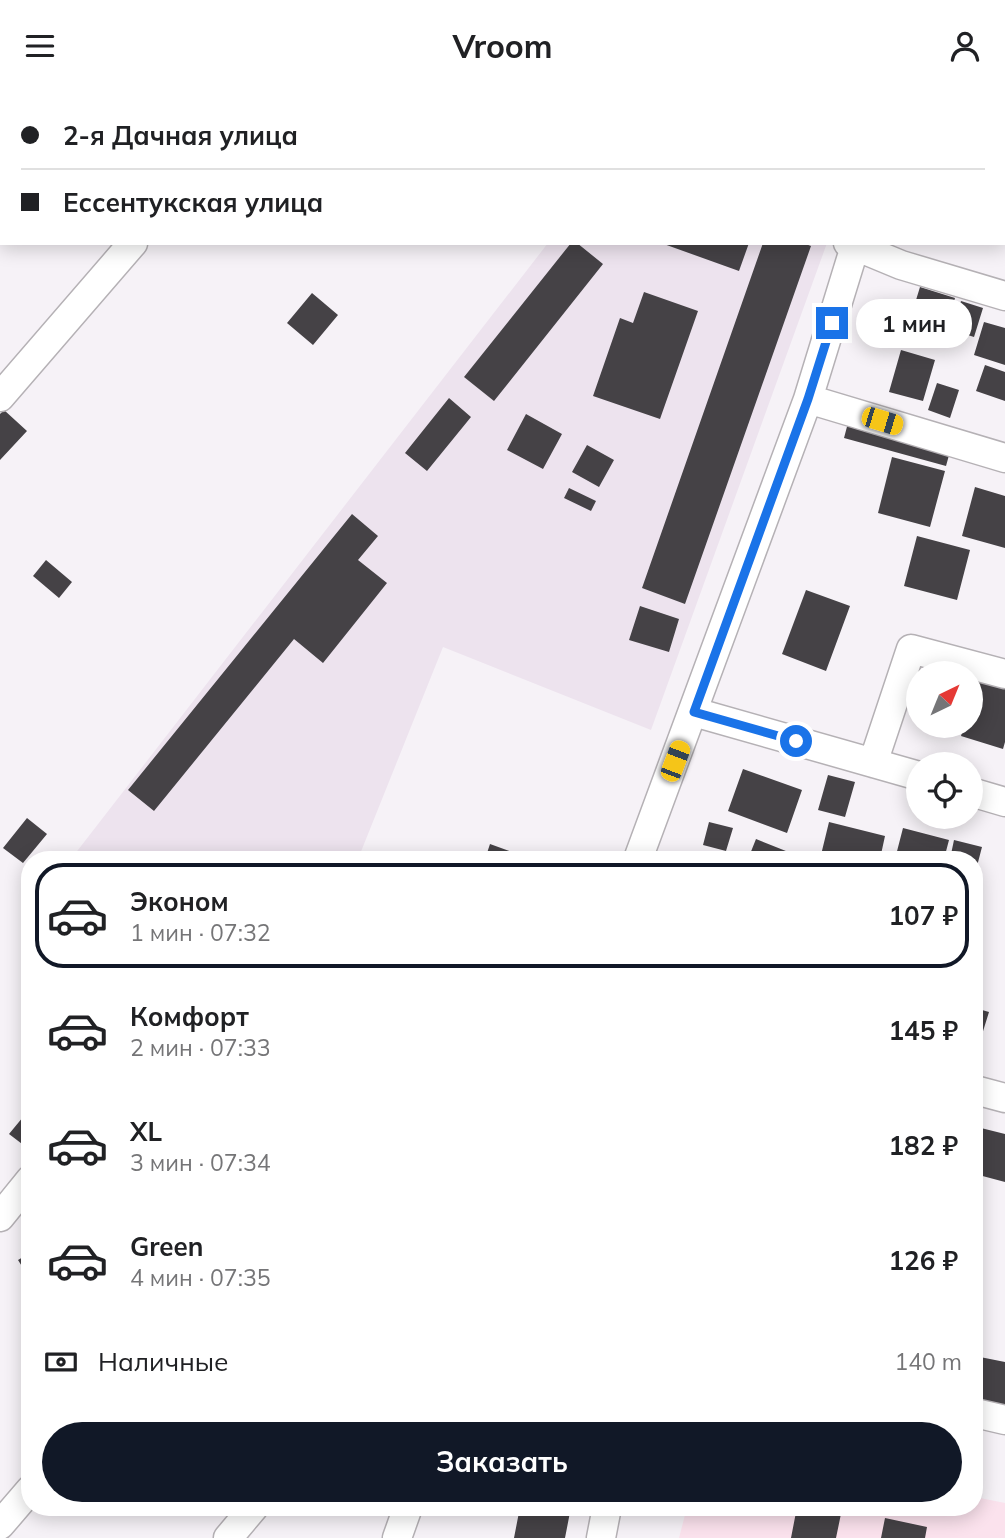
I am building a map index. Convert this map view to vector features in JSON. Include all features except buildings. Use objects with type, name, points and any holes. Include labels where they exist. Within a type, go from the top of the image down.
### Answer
[{"type":"street","points":[[0,397],[131,245]]},
{"type":"street","points":[[641,851],[808,399],[853,245],[906,254],[1005,296]]},
{"type":"street","points":[[808,399],[1005,458]]},
{"type":"street","points":[[694,712],[896,769],[911,649],[1005,674]]},
{"type":"street","points":[[983,796],[1005,802]]},
{"type":"street","points":[[983,1092],[1005,1098]]},
{"type":"street","points":[[0,1217],[21,1191]]},
{"type":"street","points":[[983,1415],[1005,1420]]},
{"type":"street","points":[[0,1525],[21,1500]]},
{"type":"street","points":[[228,1538],[246,1516]]},
{"type":"street","points":[[397,1538],[405,1516]]},
{"type":"street","points":[[601,1538],[605,1516]]},
{"type":"shaded area","points":[[546,245],[826,245],[651,730],[443,647],[361,851],[77,851]]},
{"type":"shaded area","points":[[983,1499],[1005,1503],[1005,1538],[679,1538],[685,1516],[983,1516]]},
{"type":"route","points":[[796,741],[694,712],[808,399],[832,323]]}]
